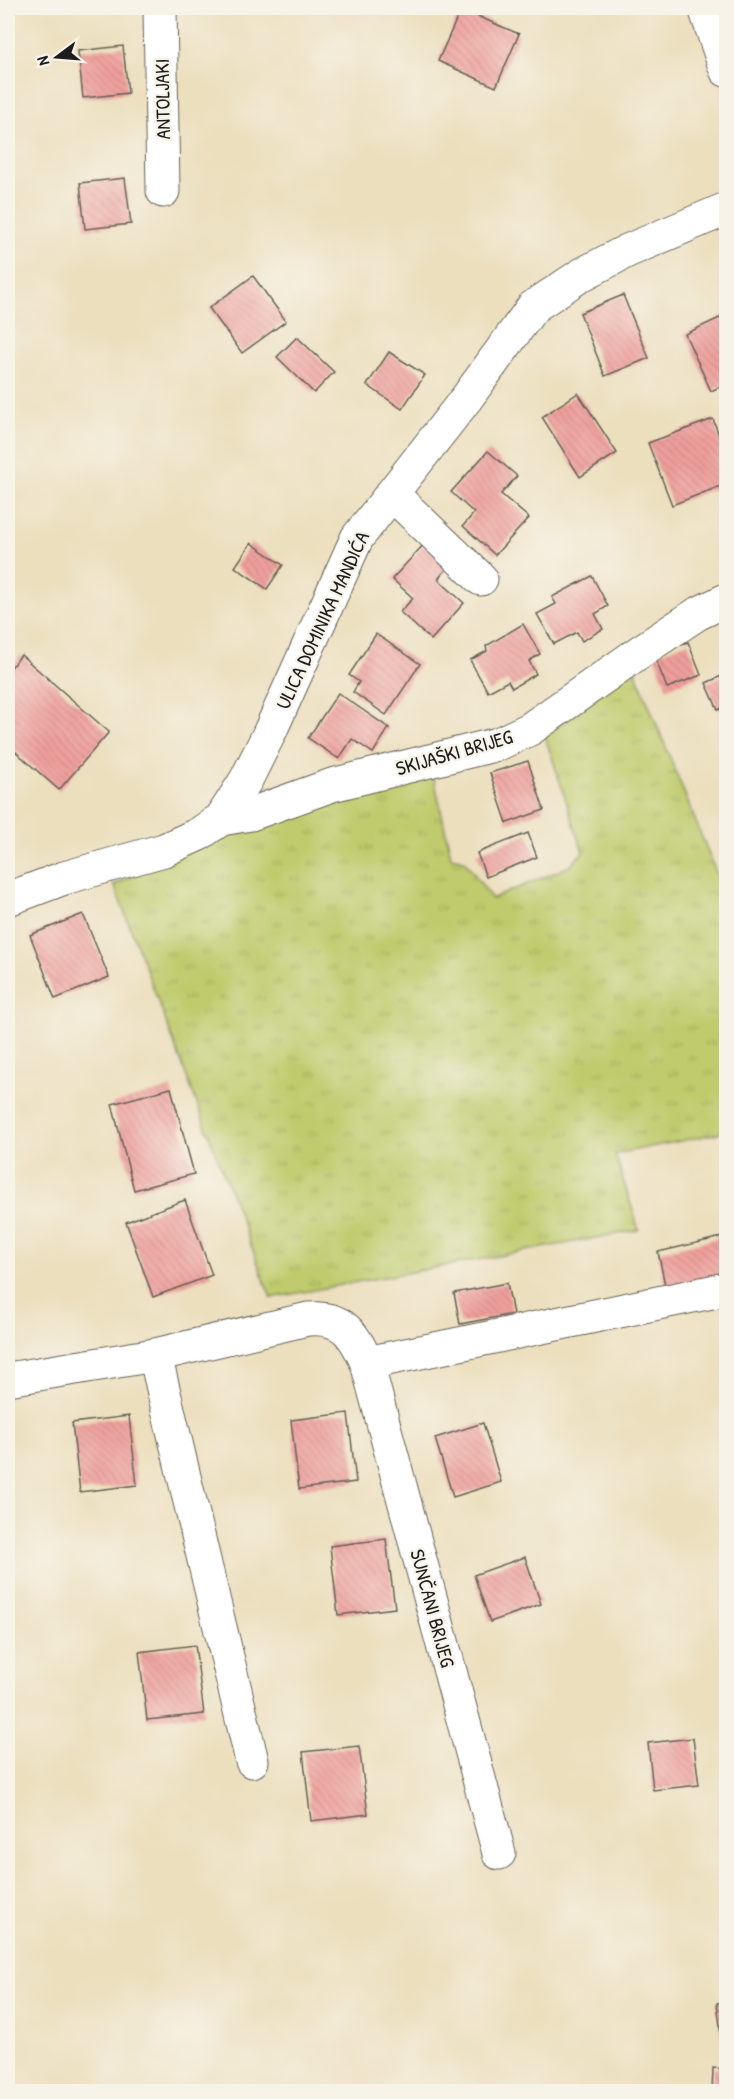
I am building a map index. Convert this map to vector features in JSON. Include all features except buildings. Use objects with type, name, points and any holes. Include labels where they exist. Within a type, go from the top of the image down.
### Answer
[{"type":"street","name":"ANTOLJAKI","points":[[160,8],[163,191]]},
{"type":"street","points":[[705,8],[726,70]]},
{"type":"street","name":"ULICA DOMINIKA MANDIĆA","points":[[8,899],[64,878],[164,850],[199,834],[221,819],[246,780],[268,736],[357,538],[466,399],[533,307],[581,275],[627,251],[726,210]]},
{"type":"street","points":[[392,494],[481,579]]},
{"type":"street","name":"SKIJAŠKI BRIJEG","points":[[221,819],[251,814],[332,785],[498,744],[530,729],[697,614],[726,600]]},
{"type":"street","points":[[367,1363],[726,1289]]},
{"type":"street","name":"SUNČANI BRIJEG","points":[[8,1379],[155,1354],[321,1318],[336,1322],[348,1330],[359,1345],[367,1363],[499,1853]]},
{"type":"street","points":[[155,1354],[252,1761]]},
{"type":"green space","points":[[634,668],[726,897],[726,1132],[615,1154],[639,1230],[271,1298],[114,885],[263,816],[432,768],[451,857],[464,860],[492,899],[570,866],[583,852],[545,736]]}]
